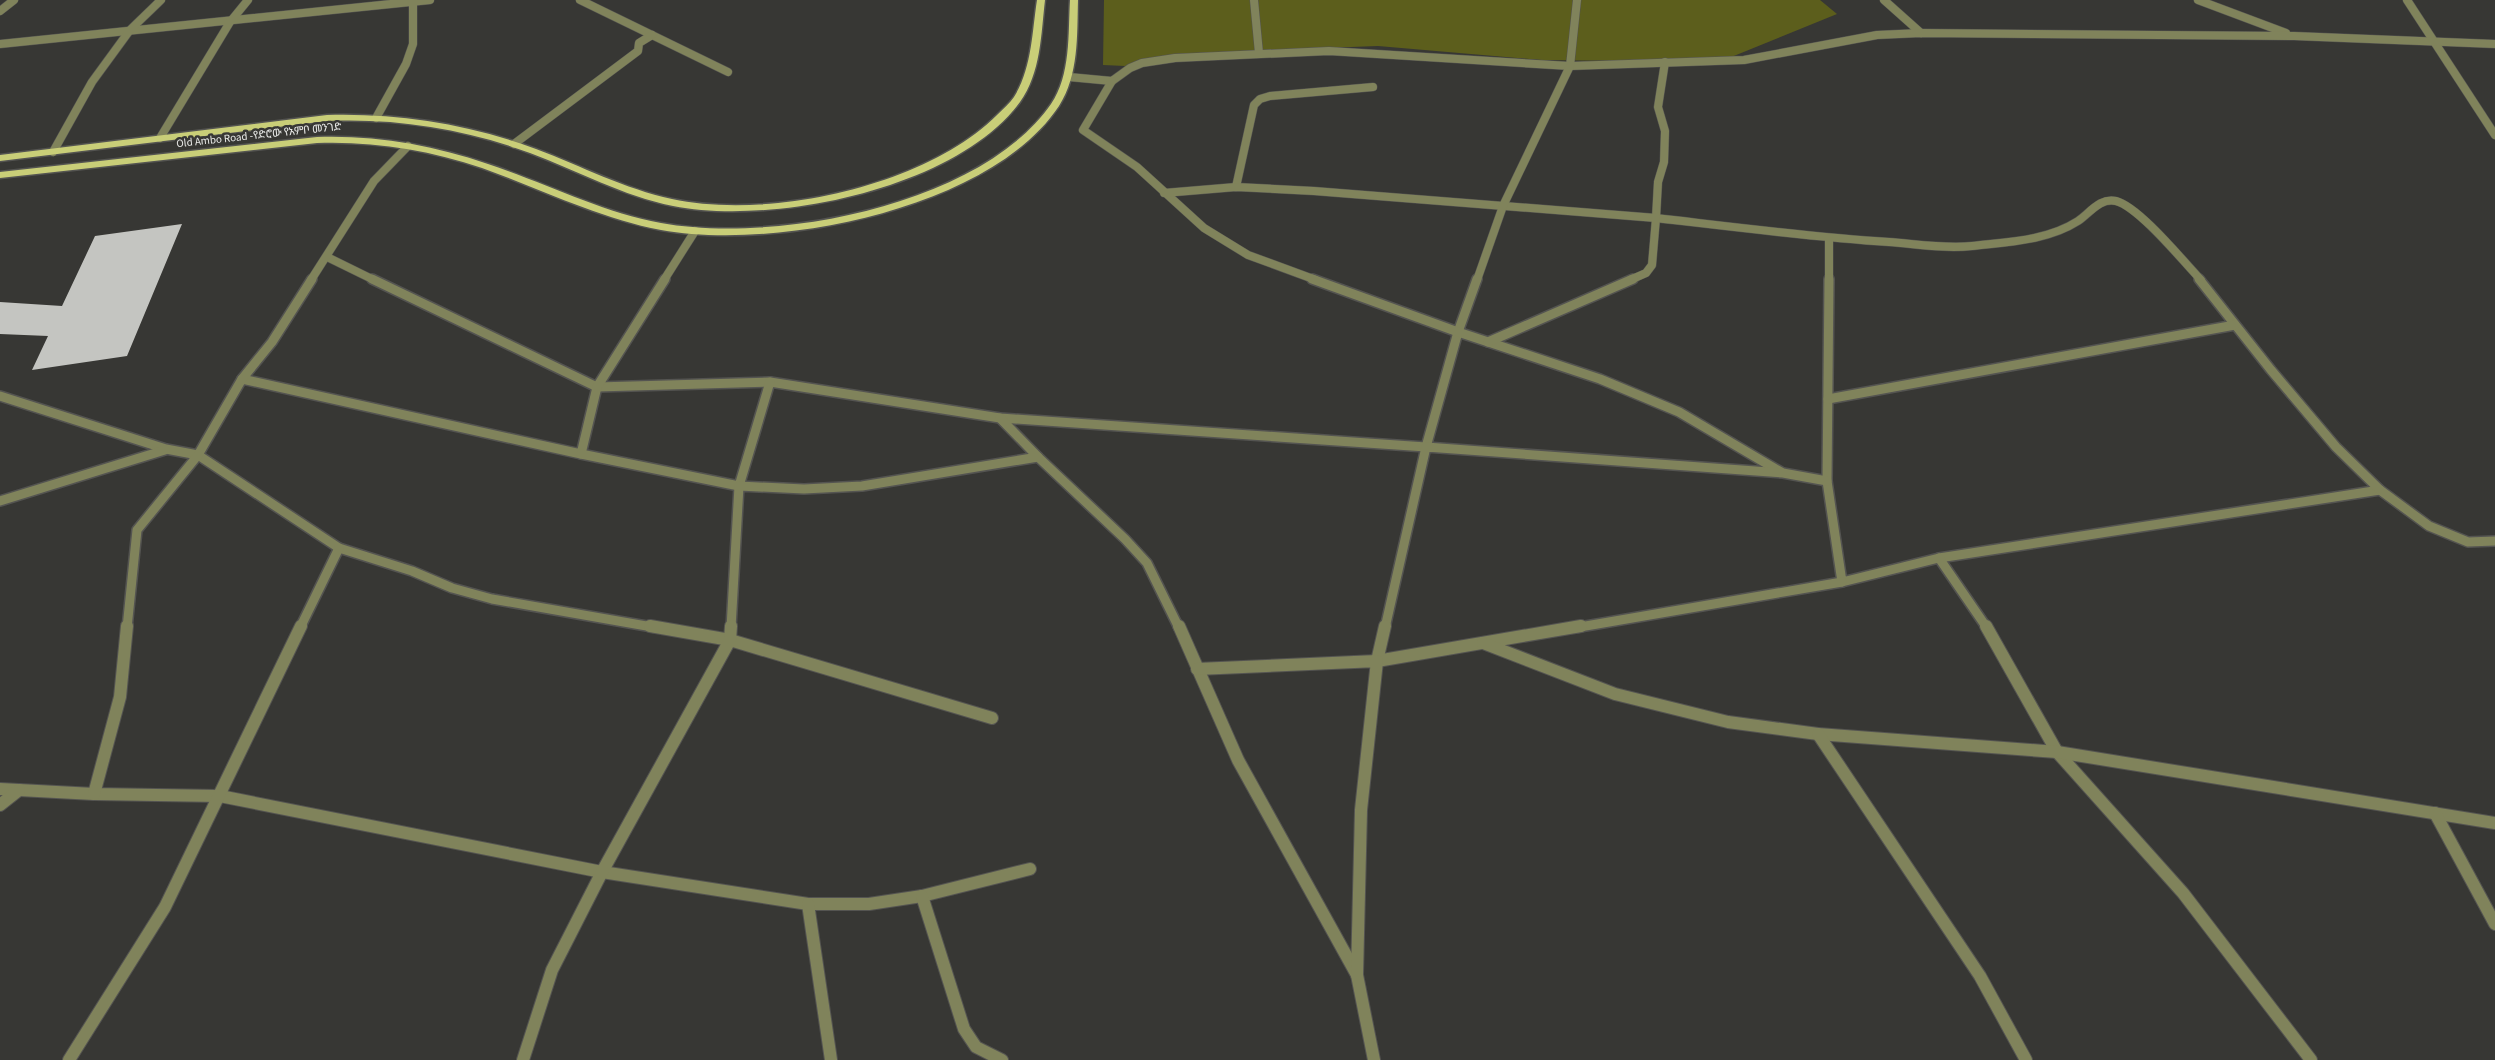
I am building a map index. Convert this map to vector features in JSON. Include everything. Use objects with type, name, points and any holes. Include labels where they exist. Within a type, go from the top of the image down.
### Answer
[{"type":"main road","name":"Old Ambo Road -የድሮው የአምቦ መንገድ","points":[[0,175],[340,138],[408,146],[483,166],[587,206],[633,220],[695,231],[756,232],[796,227],[838,207],[868,188],[920,170],[945,158],[976,139],[995,124],[1017,100],[1032,71],[1041,0]]},
{"type":"main road","name":"Old Ambo Road -የድሮው የአምቦ መንገድ","points":[[0,158],[327,118],[376,118],[422,123],[514,144],[642,195],[675,203],[710,208],[752,208],[792,204],[879,211],[926,195],[989,165],[1014,148],[1038,126],[1055,105],[1069,77],[1074,0]]},
{"type":"street","points":[[0,11],[14,0]]},
{"type":"street","points":[[52,152],[92,82],[130,30],[161,0]]},
{"type":"street","points":[[160,138],[230,22],[248,0]]},
{"type":"street","points":[[0,44],[130,30],[230,22],[430,0]]},
{"type":"street","points":[[580,0],[728,72]]},
{"type":"street","points":[[1254,0],[1260,53]]},
{"type":"street","points":[[1374,1060],[1357,975],[1361,810],[1377,661],[1426,447],[1458,332],[1503,206],[1570,66],[1576,0]]},
{"type":"street","points":[[1884,0],[1921,33]]},
{"type":"street","points":[[2198,0],[2294,36]]},
{"type":"street","points":[[2407,0],[2495,135]]},
{"type":"street","points":[[376,118],[406,64],[413,44],[413,1]]},
{"type":"street","points":[[1783,473],[1679,412],[1600,380],[1458,332],[1248,255],[1204,228],[1136,167],[1083,130],[1112,81],[1130,68],[1159,59],[1260,53],[1383,53],[1570,66],[1744,60],[1877,35],[1921,33],[2294,36],[2495,44]]},
{"type":"street","points":[[514,144],[638,51],[639,43],[652,35]]},
{"type":"street","points":[[1488,342],[1646,273],[1652,265],[1658,182],[1664,162],[1665,132],[1658,107],[1665,62]]},
{"type":"street","points":[[1069,77],[1112,81]]},
{"type":"street","points":[[1236,187],[1254,105],[1260,99],[1270,96],[1373,87]]},
{"type":"street","points":[[94,794],[120,697],[137,530],[198,455],[242,379],[272,342],[374,181],[408,146]]},
{"type":"street","points":[[1164,193],[1236,187],[1656,218],[1828,238],[1964,247],[1987,246],[2025,240],[2052,232],[2077,222],[2103,201],[2114,200],[2126,205],[2168,244],[2208,288],[2235,325],[2336,446],[2380,490],[2429,526],[2468,542],[2495,541]]},
{"type":"street","points":[[581,454],[597,387],[695,231]]},
{"type":"street","points":[[1828,238],[1827,480],[1842,582]]},
{"type":"street","points":[[327,257],[597,387],[770,382],[1000,418],[1783,473],[1827,480]]},
{"type":"street","points":[[1828,400],[2235,325]]},
{"type":"street","points":[[242,379],[581,454],[739,486],[804,490],[862,486],[1038,457]]},
{"type":"street","points":[[523,1060],[552,970],[602,872],[730,640],[739,486],[770,382]]},
{"type":"street","points":[[0,396],[166,449],[198,455],[339,548],[412,571],[452,588],[492,599],[730,640],[992,718]]},
{"type":"street","points":[[1000,418],[1148,563],[1165,595],[1238,760],[1357,975]]},
{"type":"street","points":[[0,502],[166,449]]},
{"type":"street","points":[[1197,669],[1377,661],[1842,582],[1939,558],[2380,490]]},
{"type":"street","points":[[69,1060],[165,907],[339,548]]},
{"type":"street","points":[[1939,558],[1994,638],[2058,752],[2183,893],[2312,1060]]},
{"type":"street","points":[[1482,643],[1615,694],[1728,722],[1818,734],[2058,752],[2495,823]]},
{"type":"street","points":[[1818,734],[1980,976],[2026,1060]]},
{"type":"street","points":[[0,789],[94,794],[220,796],[602,872],[808,904],[869,904],[922,896],[1030,869]]},
{"type":"street","points":[[0,804],[18,790]]},
{"type":"street","points":[[2435,813],[2495,924]]},
{"type":"street","points":[[922,896],[964,1029],[976,1047],[1002,1060]]},
{"type":"street","points":[[808,904],[831,1060]]},
{"type":"shaded area","points":[[1104,0],[1820,0],[1837,14],[1719,62],[1541,60],[1378,46],[1267,50],[1125,66],[1103,65]]},
{"type":"building","points":[[182,224],[127,356],[32,370],[48,336],[0,334],[0,302],[62,306],[95,236]]}]
